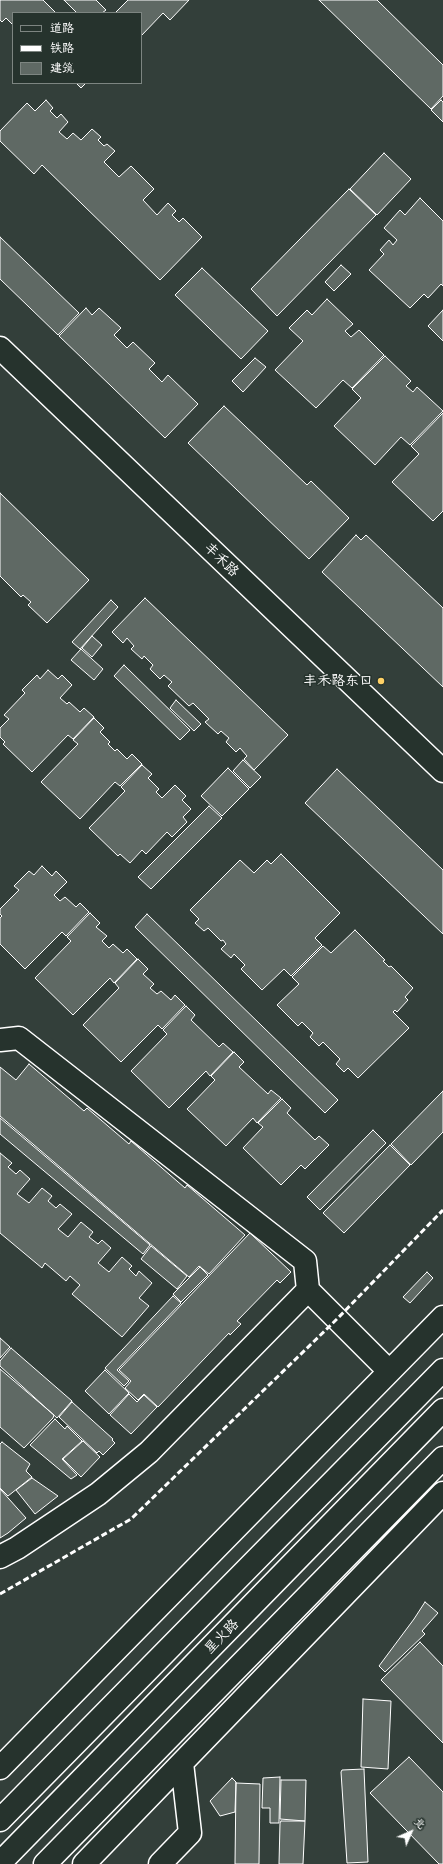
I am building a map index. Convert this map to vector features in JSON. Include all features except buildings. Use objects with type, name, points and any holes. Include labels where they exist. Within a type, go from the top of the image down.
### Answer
[{"type":"street","name":"丰禾路","points":[[0,348],[443,771]]},
{"type":"street","points":[[0,1040],[20,1038],[305,1261],[308,1290],[389,1371]]},
{"type":"street","points":[[0,1558],[98,1494],[149,1452],[308,1290]]},
{"type":"street","points":[[0,1768],[443,1317]]},
{"type":"street","points":[[0,1820],[443,1370]]},
{"type":"street","name":"星火路","points":[[0,1863],[443,1410]]},
{"type":"street","points":[[45,1864],[443,1458]]},
{"type":"street","points":[[84,1864],[443,1494]]},
{"type":"street","points":[[160,1864],[190,1834],[182,1763]]},
{"type":"railway","points":[[0,1594],[131,1519],[337,1319],[443,1210]]},
{"type":"place","name":"丰禾路东口","points":[[381,681]]}]
